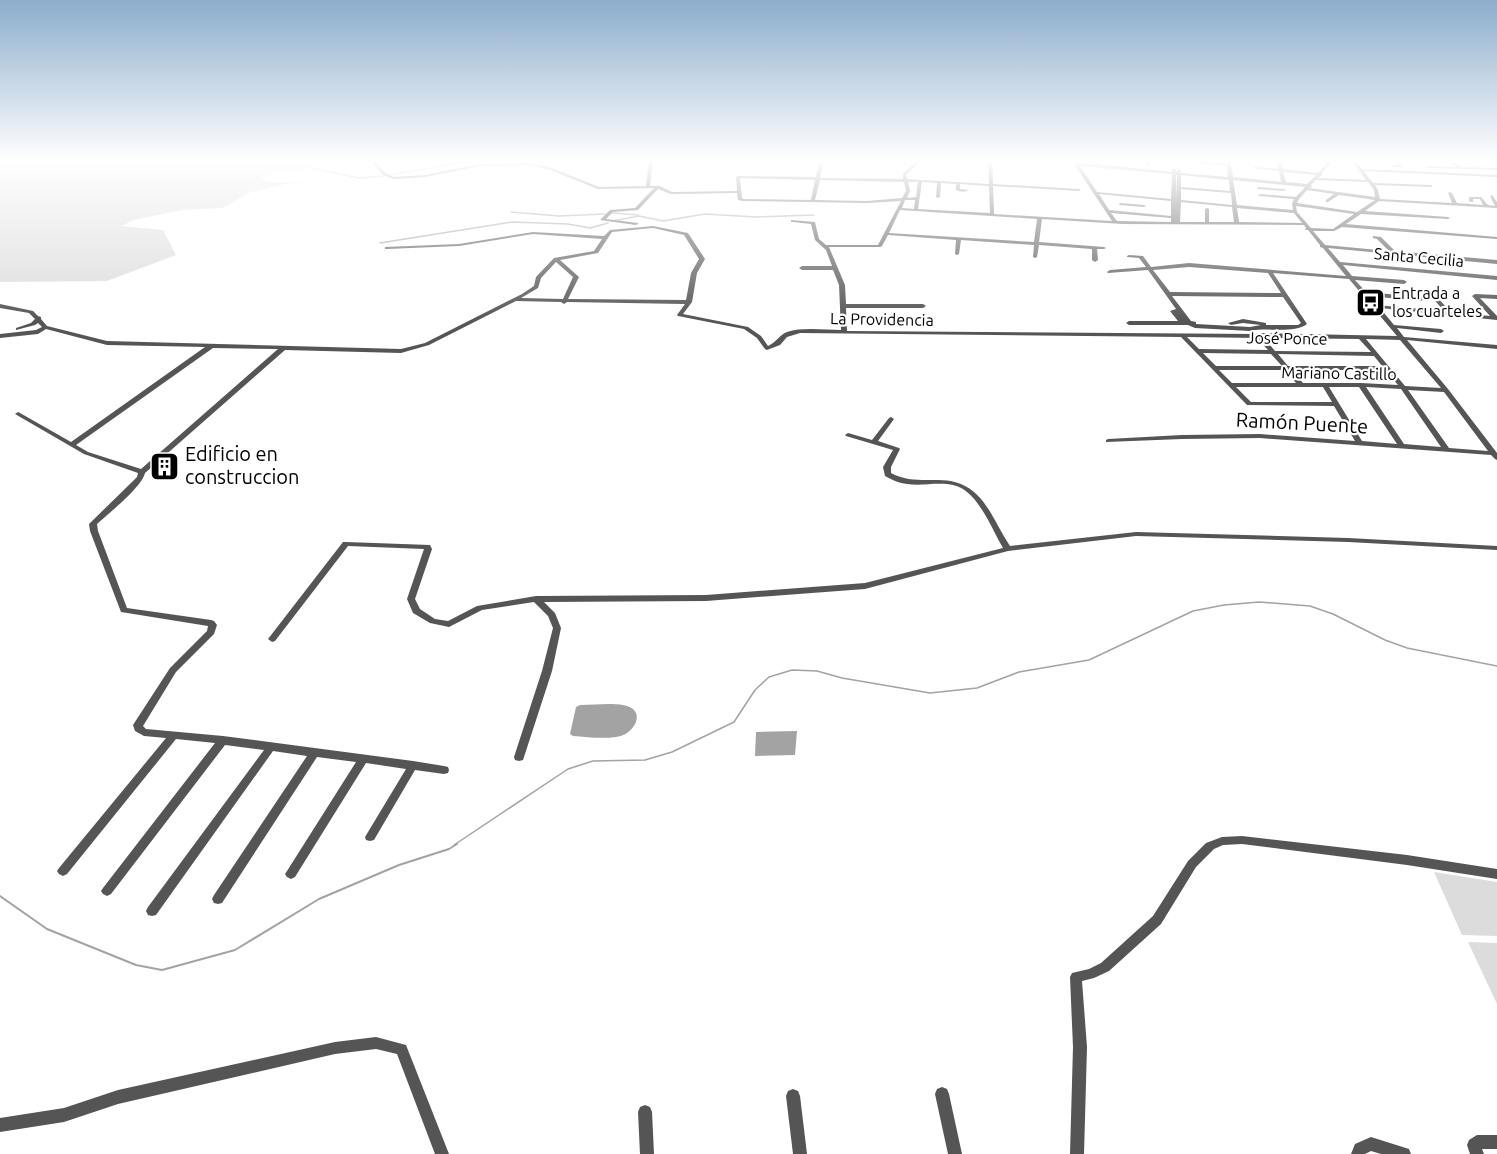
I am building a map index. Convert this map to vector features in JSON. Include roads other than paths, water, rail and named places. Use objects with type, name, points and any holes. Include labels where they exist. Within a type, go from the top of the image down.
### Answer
[{"type":"street","points":[[0,306],[31,312],[45,327],[107,343],[393,352],[427,344],[514,300],[524,298],[564,302],[688,302],[694,273],[702,259],[686,234],[660,228],[602,221],[610,213]]},
{"type":"street","points":[[824,246],[879,246],[898,213]]},
{"type":"street","points":[[970,213],[1115,222],[1174,221],[1330,230],[1358,213],[1448,218]]},
{"type":"street","points":[[1109,213],[1115,222]]},
{"type":"street","points":[[1130,213],[1174,221]]},
{"type":"street","points":[[1173,213],[1174,221]]},
{"type":"street","points":[[1174,221],[1176,213]]},
{"type":"street","points":[[1207,213],[1207,223]]},
{"type":"street","points":[[1235,213],[1237,224]]},
{"type":"street","points":[[1263,213],[1264,217]]},
{"type":"street","points":[[1296,213],[1336,265],[1350,277],[1446,390],[1495,455]]},
{"type":"street","points":[[1448,234],[1450,213]]},
{"type":"street","points":[[1035,257],[1040,217]]},
{"type":"street","points":[[793,221],[813,223],[818,240],[828,249],[843,289],[844,333]]},
{"type":"street","points":[[1341,225],[1497,238]]},
{"type":"street","points":[[524,298],[536,286],[538,278],[556,259],[594,253],[601,248],[609,232],[615,230],[660,228]]},
{"type":"street","points":[[387,248],[459,245],[533,233],[606,238]]},
{"type":"street","points":[[887,234],[1104,248]]},
{"type":"street","points":[[1375,237],[1379,238],[1394,253]]},
{"type":"street","points":[[957,254],[959,239]]},
{"type":"street","points":[[1322,246],[1497,262]]},
{"type":"street","points":[[1094,248],[1095,260]]},
{"type":"street","points":[[556,259],[576,277],[564,302]]},
{"type":"street","points":[[1110,272],[1188,265],[1404,282]]},
{"type":"street","points":[[1336,265],[1332,273],[1336,276]]},
{"type":"street","name":"Santa Cecilia","points":[[1336,265],[1497,278]]},
{"type":"street","points":[[802,268],[834,268]]},
{"type":"street","points":[[1150,268],[1181,310],[1173,311],[1187,324]]},
{"type":"street","points":[[1129,323],[1238,325],[1250,329],[1256,325],[1299,327],[1304,324],[1269,271]]},
{"type":"street","points":[[1363,292],[1409,293]]},
{"type":"street","points":[[1363,292],[1421,299]]},
{"type":"street","points":[[1169,294],[1285,296]]},
{"type":"street","points":[[1432,294],[1449,313]]},
{"type":"street","points":[[1496,317],[1475,296],[1497,297]]},
{"type":"street","name":"La Providencia","points":[[688,302],[682,316],[746,328],[759,337],[767,348],[778,344],[782,336],[787,333],[1361,337],[1401,338],[1497,347]]},
{"type":"street","points":[[843,306],[923,306]]},
{"type":"street","points":[[1374,306],[1496,317]]},
{"type":"street","points":[[0,334],[30,326],[39,318]]},
{"type":"street","points":[[1391,326],[1441,330]]},
{"type":"street","points":[[0,334],[38,332],[45,327]]},
{"type":"street","points":[[1182,335],[1247,403],[1336,404]]},
{"type":"street","points":[[1258,335],[1301,385]]},
{"type":"street","points":[[1361,337],[1403,387],[1446,449]]},
{"type":"street","points":[[71,445],[211,346]]},
{"type":"street","points":[[282,349],[142,472],[135,484],[96,520],[92,527],[124,610],[213,625],[211,632],[173,670],[138,728],[144,732],[223,740],[444,770]]},
{"type":"street","name":"José Ponce","points":[[1198,351],[1375,354]]},
{"type":"street","points":[[1214,368],[1388,368]]},
{"type":"street","name":"Mariano Castillo","points":[[1232,385],[1361,385],[1446,390]]},
{"type":"street","points":[[1325,385],[1359,442]]},
{"type":"street","points":[[1361,385],[1401,445]]},
{"type":"street","points":[[18,414],[86,453],[142,472]]},
{"type":"street","points":[[874,442],[891,418]]},
{"type":"street","points":[[848,435],[897,449],[887,467],[888,474],[893,478],[914,483],[948,481],[959,483],[970,491],[1008,549]]},
{"type":"street","name":"Ramón Puente","points":[[1108,441],[1219,436],[1359,442],[1495,455]]},
{"type":"street","points":[[272,639],[346,544],[427,547],[411,599],[416,611],[433,621],[453,623],[480,608],[536,599],[696,598],[866,586],[1008,549],[1136,534],[1348,540],[1497,548]]},
{"type":"street","points":[[519,757],[547,671],[557,628],[552,615],[536,599]]},
{"type":"street","points":[[63,872],[174,734]]},
{"type":"street","points":[[106,891],[223,740]]},
{"type":"street","points":[[152,911],[271,747]]},
{"type":"street","points":[[218,899],[315,752]]},
{"type":"street","points":[[291,874],[363,759]]},
{"type":"street","points":[[370,837],[413,765]]},
{"type":"street","points":[[1077,1154],[1080,1047],[1076,977],[1105,967],[1157,920],[1192,864],[1210,846],[1222,841],[1242,840],[1407,860],[1497,874]]},
{"type":"street","points":[[0,1125],[64,1115],[118,1097],[335,1048],[376,1042],[401,1049],[442,1154]]},
{"type":"street","points":[[942,1094],[955,1154]]},
{"type":"street","points":[[794,1096],[800,1154]]},
{"type":"street","points":[[645,1112],[647,1154]]},
{"type":"street","points":[[1477,1154],[1474,1143],[1497,1142]]},
{"type":"street","points":[[1358,1154],[1360,1149],[1371,1144],[1404,1154]]},
{"type":"waterway","points":[[521,213],[559,216],[605,214]]},
{"type":"waterway","points":[[613,213],[638,215]]},
{"type":"waterway","points":[[612,221],[639,216],[663,221],[705,214],[756,217],[814,215]]},
{"type":"waterway","points":[[380,243],[512,222],[568,224],[590,228],[608,223]]},
{"type":"waterway","points":[[454,845],[568,769],[593,761],[645,760],[672,752],[734,722],[755,690],[769,677],[792,670],[817,671],[842,678],[930,693],[977,688],[1019,672],[1089,660],[1193,611],[1259,602],[1310,606],[1407,648],[1497,666]]},
{"type":"waterway","points":[[0,896],[47,929],[136,965],[162,970],[235,950],[319,899],[399,865],[449,849],[457,844]]},
{"type":"place","name":"Entrada a los cuarteles","points":[[1371,302]]},
{"type":"place","name":"Edificio en construccion","points":[[164,466]]}]
